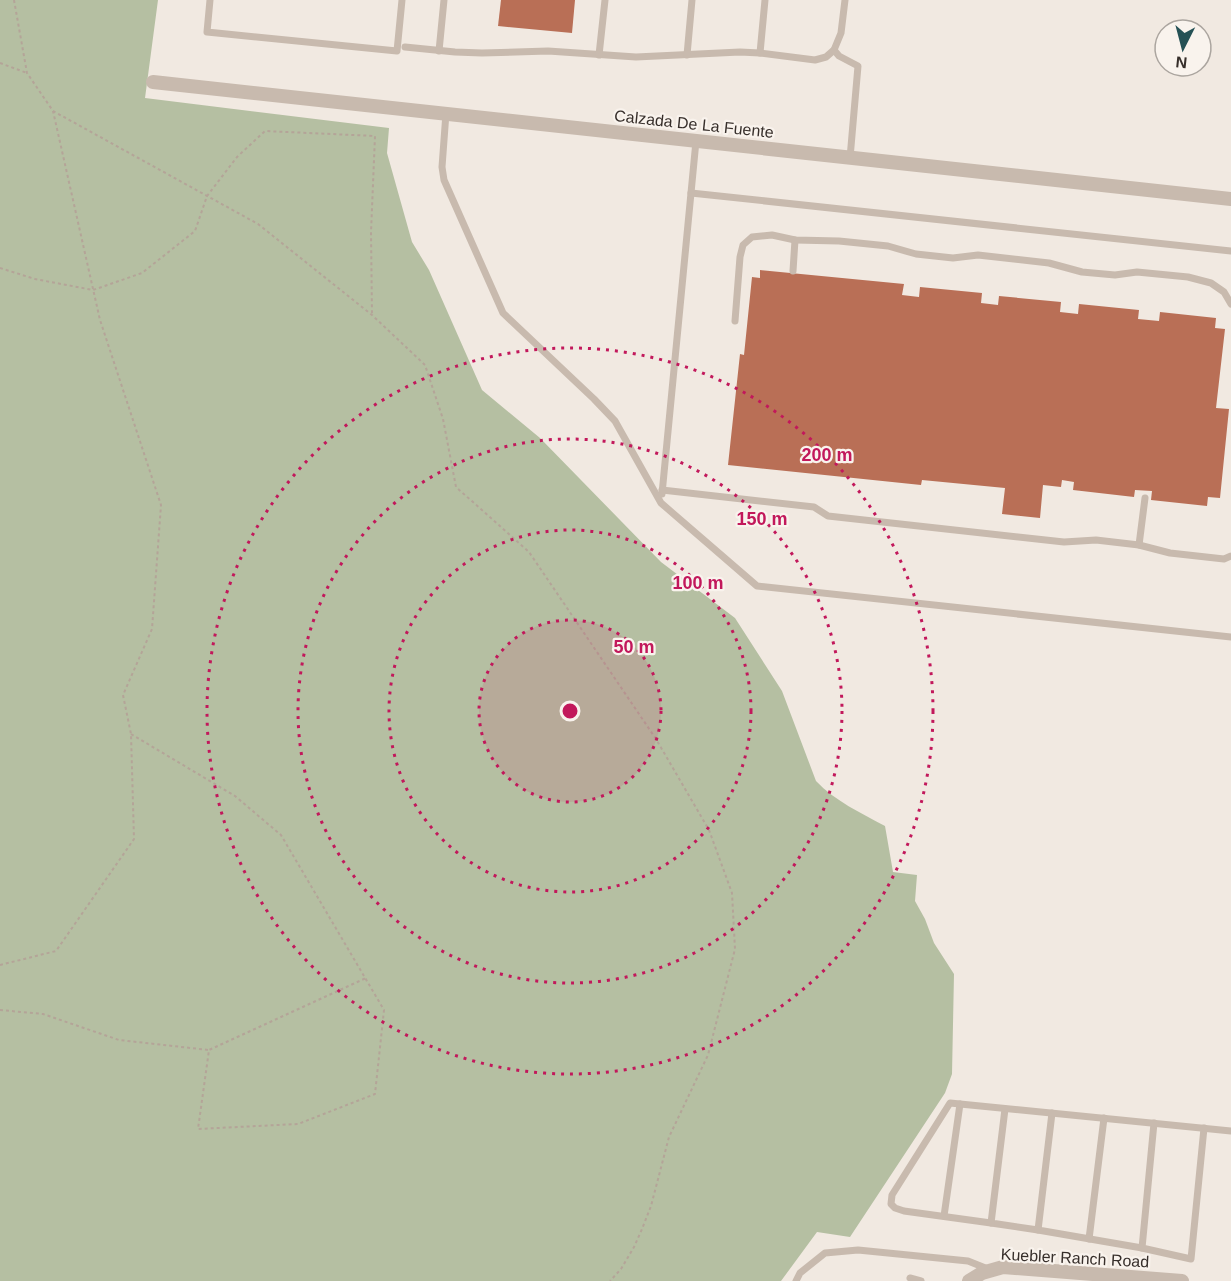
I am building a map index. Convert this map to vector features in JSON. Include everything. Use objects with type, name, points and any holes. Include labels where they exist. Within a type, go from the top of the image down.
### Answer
[{"type":"street","name":"Calzada De La Fuente","points":[[153,82],[1231,199]]},
{"type":"street","name":"Kuebler Ranch Road","points":[[969,1281],[982,1273],[1004,1267],[1182,1281]]},
{"type":"lane","points":[[210,0],[207,32],[397,51],[402,0]]},
{"type":"lane","points":[[439,51],[444,0]]},
{"type":"lane","points":[[599,55],[605,0]]},
{"type":"lane","points":[[687,55],[692,0]]},
{"type":"lane","points":[[760,53],[765,0]]},
{"type":"lane","points":[[405,47],[482,53],[548,51],[636,57],[740,52],[815,60],[826,57],[834,50],[842,33],[845,0]]},
{"type":"lane","points":[[834,50],[839,56],[858,66],[850,158]]},
{"type":"lane","points":[[446,112],[442,167],[444,180],[502,313],[615,421],[661,503],[757,586],[1231,637]]},
{"type":"lane","points":[[661,503],[696,141]]},
{"type":"lane","points":[[691,193],[1231,251]]},
{"type":"lane","points":[[735,321],[743,245],[752,237],[772,235],[795,240],[839,241],[888,246],[916,254],[953,258],[978,255],[1049,263],[1082,272],[1115,275],[1137,273],[1188,278],[1210,283],[1224,292],[1231,304]]},
{"type":"lane","points":[[793,271],[795,240]]},
{"type":"lane","points":[[662,490],[814,507],[828,516],[851,519],[1064,542],[1096,540],[1139,545],[1170,553],[1224,559],[1231,556]]},
{"type":"lane","points":[[1139,545],[1145,498]]},
{"type":"lane","points":[[1204,1128],[1191,1258],[1038,1230],[895,1208],[891,1204],[892,1195],[950,1103],[1005,1109],[1104,1118],[1204,1128],[1231,1131]]},
{"type":"lane","points":[[944,1216],[960,1104]]},
{"type":"lane","points":[[991,1223],[1005,1109]]},
{"type":"lane","points":[[1038,1230],[1052,1113]]},
{"type":"lane","points":[[1089,1239],[1104,1118]]},
{"type":"lane","points":[[1142,1248],[1154,1123]]},
{"type":"lane","points":[[796,1281],[800,1273],[825,1253],[858,1250],[968,1261],[990,1270]]},
{"type":"lane","points":[[910,1278],[921,1281]]},
{"type":"path","points":[[0,965],[56,951],[134,839],[131,734],[123,695],[152,629],[161,506],[100,320],[53,111],[27,73],[14,0]]},
{"type":"path","points":[[0,63],[27,73]]},
{"type":"path","points":[[53,111],[258,224],[372,315],[425,365],[443,419],[456,487],[529,552],[656,739],[710,830],[732,893],[735,949],[708,1055],[669,1137],[651,1206],[642,1229],[625,1262],[610,1281]]},
{"type":"path","points":[[0,268],[35,279],[93,290],[142,273],[195,231],[207,196],[237,157],[265,131],[375,136],[371,232],[372,315]]},
{"type":"path","points":[[131,734],[235,796],[281,835],[384,1010],[375,1094],[298,1124],[198,1129],[209,1050]]},
{"type":"path","points":[[0,1010],[43,1014],[119,1040],[209,1050],[366,978]]},
{"type":"green space","points":[[0,0],[158,0],[145,98],[389,128],[387,153],[412,242],[429,270],[482,390],[540,438],[661,562],[735,618],[782,691],[816,781],[840,801],[885,826],[893,872],[917,875],[915,901],[934,943],[954,974],[952,1074],[945,1093],[850,1237],[817,1232],[781,1281],[0,1281]]},
{"type":"building","points":[[501,0],[575,0],[572,33],[498,26]]},
{"type":"building","points":[[760,270],[904,284],[902,295],[919,297],[920,287],[982,293],[981,303],[998,305],[999,296],[1061,302],[1060,312],[1078,314],[1079,304],[1139,310],[1138,319],[1159,321],[1160,312],[1216,318],[1215,328],[1225,329],[1216,408],[1229,409],[1220,498],[1208,497],[1207,506],[1151,500],[1152,491],[1135,490],[1134,497],[1073,490],[1074,482],[1062,480],[1061,487],[1043,485],[1040,518],[1002,514],[1005,488],[922,480],[921,485],[728,465],[740,354],[744,355],[752,277],[760,278]]}]
